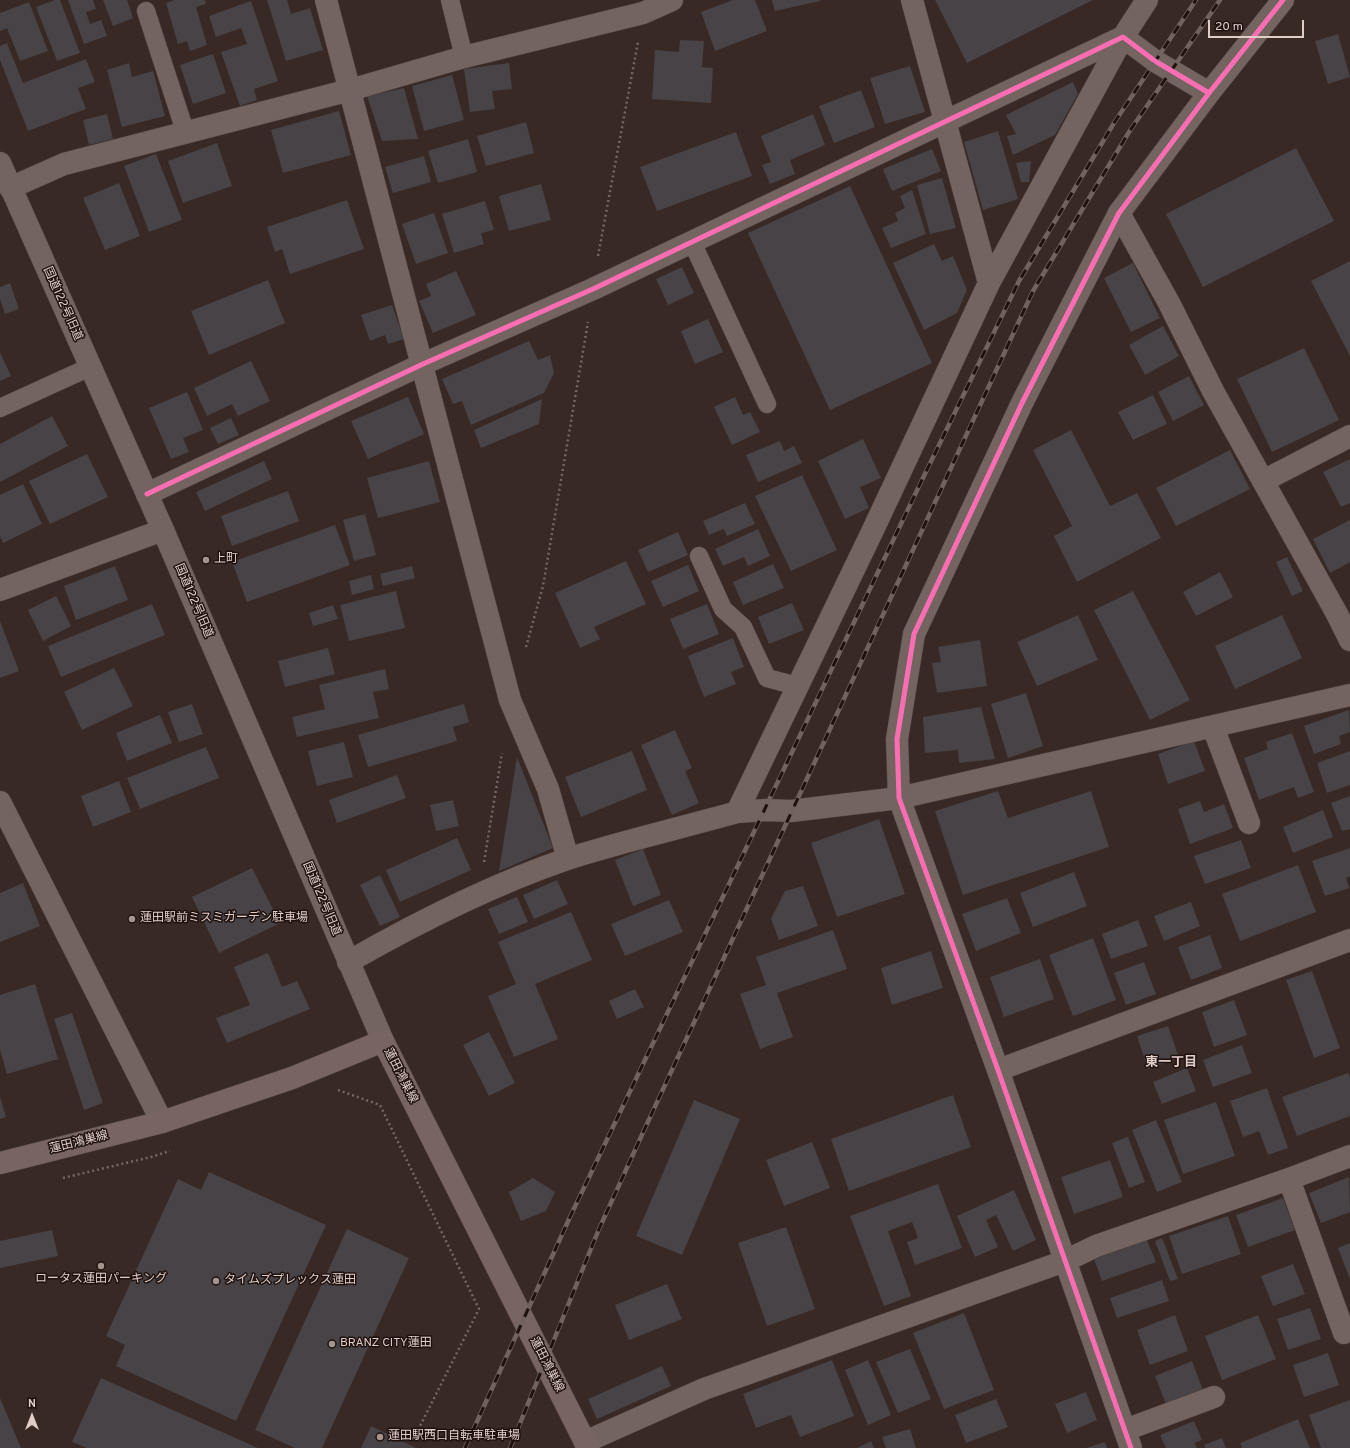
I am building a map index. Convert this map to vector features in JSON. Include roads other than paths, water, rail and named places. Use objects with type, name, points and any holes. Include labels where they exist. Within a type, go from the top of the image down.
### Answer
[{"type":"main road","name":"蓮田鴻巣線","points":[[0,1163],[162,1122],[292,1078],[382,1041],[587,1445]]},
{"type":"street","points":[[326,0],[423,364],[510,700],[548,790],[568,859]]},
{"type":"street","points":[[10,188],[64,164],[186,134],[350,90],[464,57],[643,13],[672,0]]},
{"type":"street","points":[[912,0],[988,283]]},
{"type":"street","points":[[737,812],[872,532],[988,283],[1123,38],[1147,0]]},
{"type":"street","points":[[1214,1397],[1128,1439],[998,1070],[899,798],[898,739],[914,634],[1022,403],[1119,213],[1209,93],[1283,0]]},
{"type":"street","points":[[147,494],[423,364],[593,289],[944,121],[1123,38]]},
{"type":"street","points":[[1123,38],[1155,61],[1209,93]]},
{"type":"street","name":"国道122号旧道","points":[[0,163],[163,530],[382,1041]]},
{"type":"street","points":[[1119,213],[1169,303],[1213,391],[1350,640]]},
{"type":"street","points":[[1263,481],[1350,436]]},
{"type":"street","points":[[0,590],[163,530]]},
{"type":"street","points":[[348,962],[392,937],[478,895],[568,859],[737,812],[766,810],[791,811],[899,798],[1350,695]]},
{"type":"street","points":[[1213,727],[1249,823]]},
{"type":"street","points":[[2,811],[162,1122]]},
{"type":"street","points":[[998,1070],[1350,940]]},
{"type":"street","points":[[587,1445],[704,1388],[1065,1260],[1096,1246],[1289,1179],[1350,1156]]},
{"type":"street","points":[[1289,1179],[1344,1333]]},
{"type":"lane","points":[[450,0],[464,57]]},
{"type":"lane","points":[[146,11],[186,134]]},
{"type":"lane","points":[[692,242],[767,404]]},
{"type":"lane","points":[[0,408],[90,367]]},
{"type":"lane","points":[[699,556],[723,609],[743,628],[767,678],[797,686]]},
{"type":"railway","points":[[465,1448],[570,1217],[921,482],[1019,281],[1114,123],[1196,0]]},
{"type":"railway","points":[[510,1448],[599,1229],[1033,291],[1129,132],[1220,0]]},
{"type":"place","name":"上町","points":[[206,560]]},
{"type":"place","name":"蓮田駅前ミスミガーデン駐車場","points":[[132,919]]},
{"type":"place","name":"ロータス蓮田パーキング","points":[[101,1266]]},
{"type":"place","name":"タイムズプレックス蓮田","points":[[216,1281]]},
{"type":"place","name":"BRANZ CITY蓮田","points":[[332,1344]]},
{"type":"place","name":"蓮田駅西口自転車駐車場","points":[[380,1437]]},
{"type":"district","name":"東一丁目","points":[[1171,1063]]}]
